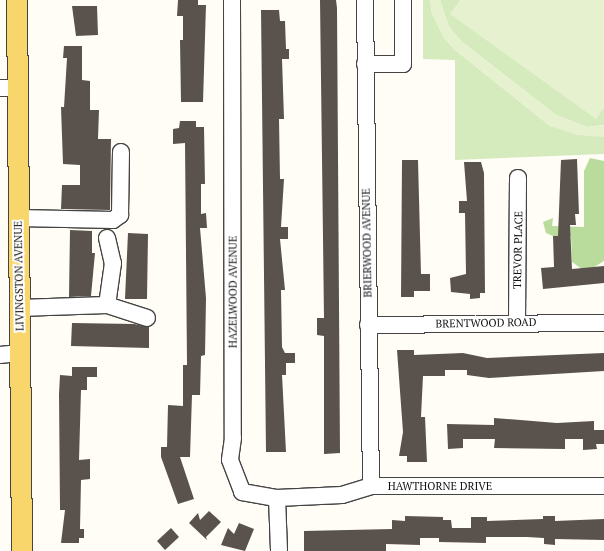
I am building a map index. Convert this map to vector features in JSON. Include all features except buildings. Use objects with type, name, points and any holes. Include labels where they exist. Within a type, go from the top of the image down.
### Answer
[{"type":"main road","name":"LIVINGSTON AVENUE","points":[[17,0],[9,88],[18,218],[22,551]]},
{"type":"street","name":"HAZELWOOD AVENUE","points":[[232,0],[233,438],[230,460],[242,492],[277,498]]},
{"type":"street","name":"BRIERWOOD AVENUE","points":[[365,0],[371,486]]},
{"type":"street","points":[[365,64],[403,64],[403,0]]},
{"type":"street","points":[[18,218],[113,220],[120,215],[120,152]]},
{"type":"street","name":"TREVOR PLACE","points":[[517,322],[518,178]]},
{"type":"street","points":[[107,238],[113,263],[108,305]]},
{"type":"street","points":[[19,308],[108,305],[147,318]]},
{"type":"street","name":"BRENTWOOD ROAD","points":[[368,325],[517,322],[604,323]]},
{"type":"street","points":[[0,355],[20,354]]},
{"type":"street","name":"HAWTHORNE DRIVE","points":[[277,498],[342,496],[371,486],[604,486]]},
{"type":"street","points":[[277,498],[279,551]]},
{"type":"green space","points":[[423,0],[430,0],[432,13],[444,38],[454,49],[550,126],[604,137],[604,154],[455,160],[455,60],[423,59]]},
{"type":"green space","points":[[430,0],[440,0],[449,27],[461,41],[556,115],[587,127],[604,125],[604,137],[577,135],[550,126],[454,49],[444,38],[432,13]]},
{"type":"green space","points":[[440,0],[604,0],[604,125],[587,127],[556,115],[461,41],[449,27]]},
{"type":"green space","points":[[460,0],[604,0],[604,108],[596,119],[450,14]]},
{"type":"green space","points":[[590,158],[604,161],[604,261],[586,272],[572,262],[571,236],[553,236],[546,233],[543,222],[553,218],[552,226],[584,227],[584,171]]}]
